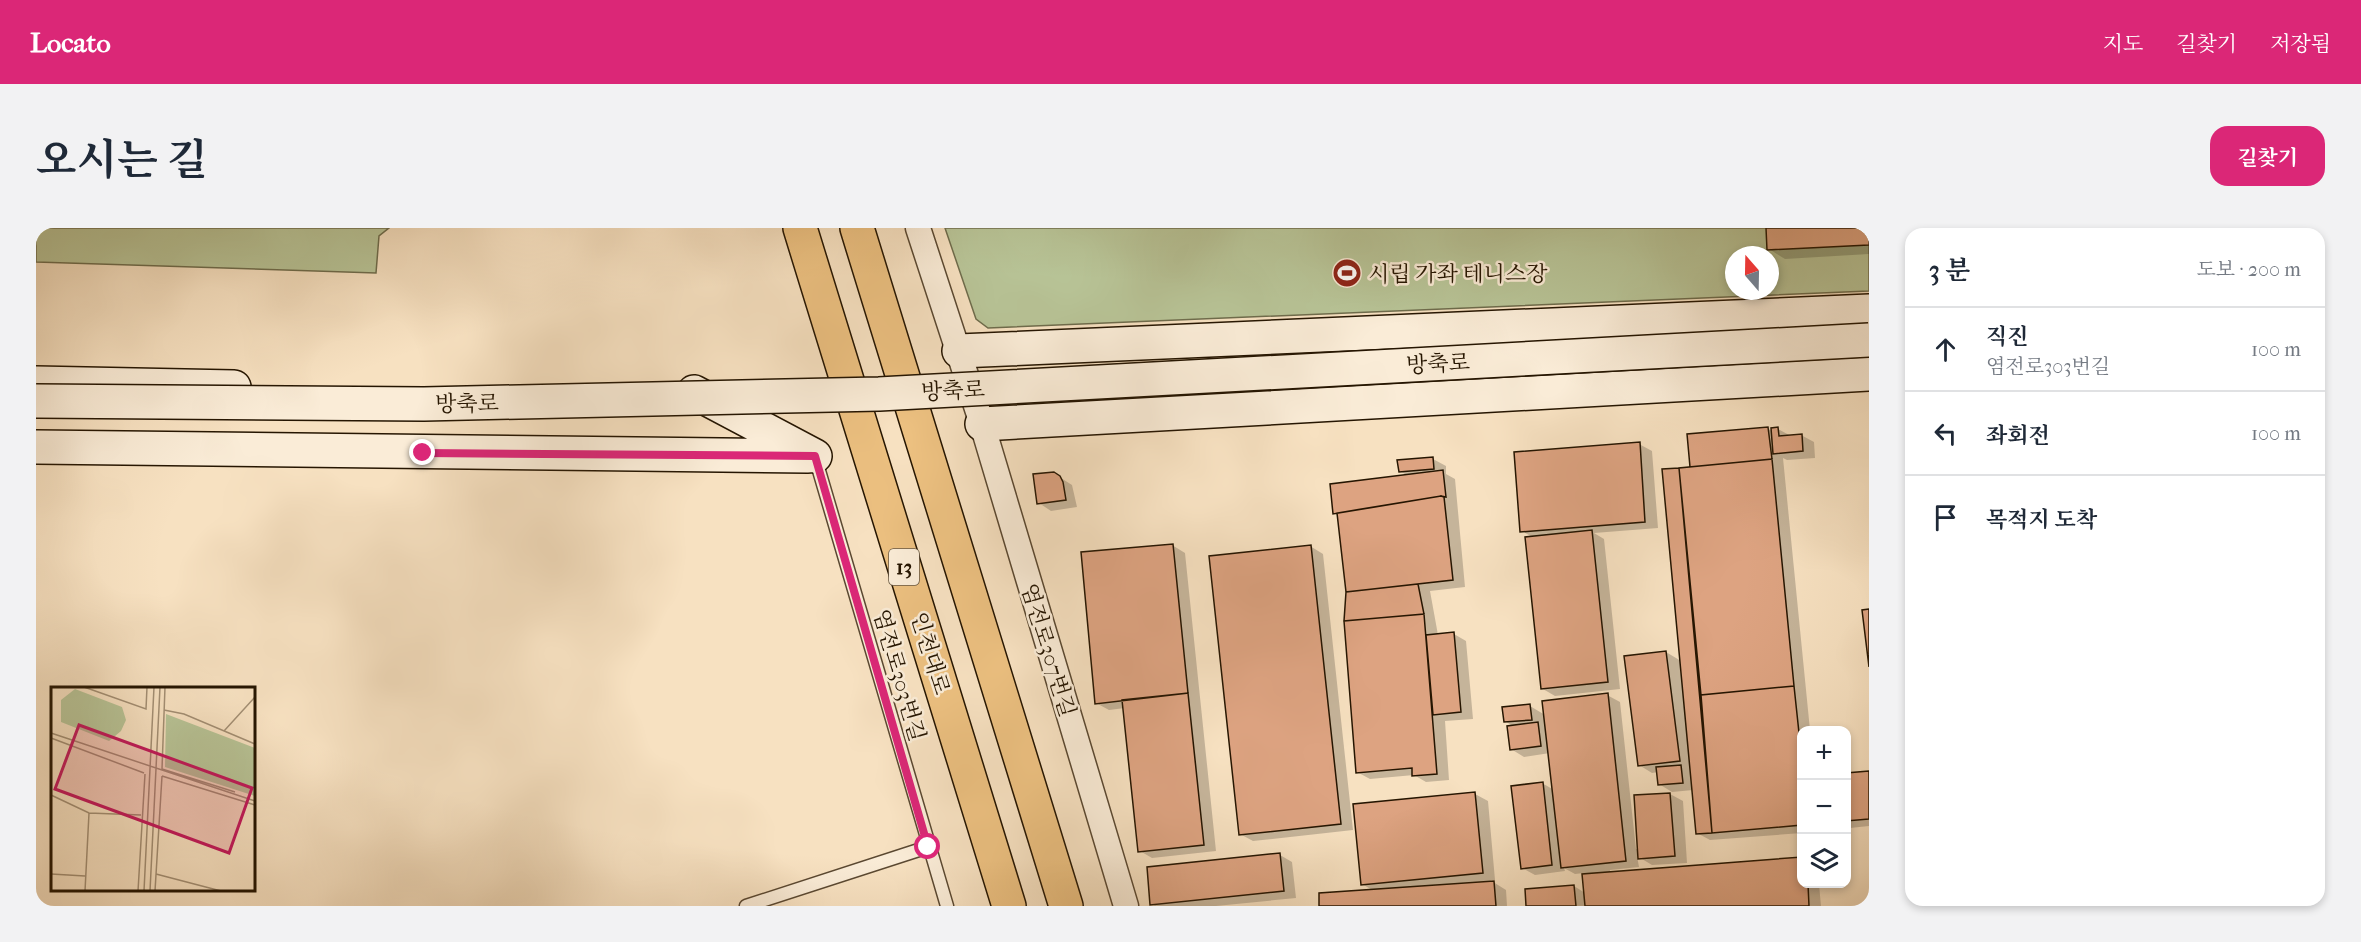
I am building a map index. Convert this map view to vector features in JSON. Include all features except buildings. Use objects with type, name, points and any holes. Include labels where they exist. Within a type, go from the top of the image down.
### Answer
[{"type":"highway","name":"인천대로","points":[[800,228],[1009,906]]},
{"type":"highway","points":[[857,228],[1066,906]]},
{"type":"main road","points":[[959,351],[1869,311]]},
{"type":"main road","name":"방축로","points":[[36,401],[424,404],[879,394],[1869,340]]},
{"type":"main road","points":[[982,424],[1869,375]]},
{"type":"main road","points":[[36,383],[421,390],[679,384],[815,456]]},
{"type":"main road","points":[[36,447],[815,456]]},
{"type":"street","name":"염전로307번길","points":[[918,228],[982,424],[1126,906]]},
{"type":"lane","name":"염전로303번길","points":[[815,456],[947,906]]},
{"type":"lane","points":[[746,906],[928,847]]},
{"type":"green space","points":[[36,228],[389,228],[379,236],[376,273],[36,262]]},
{"type":"green space","name":"시립 가좌 테니스장","points":[[945,228],[1869,228],[1869,291],[1779,295],[1779,246],[1725,246],[1725,297],[988,328],[976,319]]},
{"type":"place","name":"시립 가좌 테니스장","points":[[1347,273]]},
{"type":"route","points":[[423,453],[815,456],[928,847]]}]
